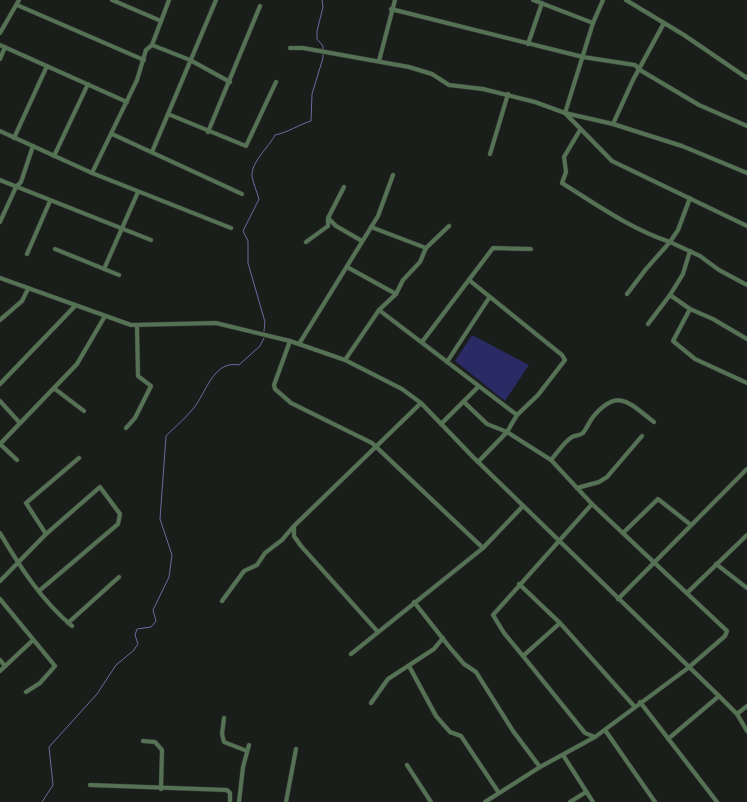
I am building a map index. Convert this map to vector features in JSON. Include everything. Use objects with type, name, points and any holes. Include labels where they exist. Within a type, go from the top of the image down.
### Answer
[{"type":"street","points":[[0,33],[17,5],[18,0]]},
{"type":"street","points":[[112,0],[123,2],[160,21]]},
{"type":"street","points":[[92,173],[127,102],[144,60],[146,50],[152,45],[169,0]]},
{"type":"street","points":[[152,152],[216,0]]},
{"type":"street","points":[[379,62],[394,0]]},
{"type":"street","points":[[533,0],[593,23]]},
{"type":"street","points":[[565,112],[593,23],[603,0]]},
{"type":"street","points":[[626,0],[747,78]]},
{"type":"street","points":[[528,44],[542,3]]},
{"type":"street","points":[[17,5],[144,60]]},
{"type":"street","points":[[208,132],[260,6]]},
{"type":"street","points":[[391,9],[603,62],[629,63],[699,106],[729,116],[747,126]]},
{"type":"street","points":[[613,124],[664,23]]},
{"type":"street","points":[[0,45],[127,102]]},
{"type":"street","points":[[152,45],[190,60],[230,82]]},
{"type":"street","points":[[0,59],[5,47]]},
{"type":"street","points":[[290,48],[303,48],[379,62],[432,74],[444,83],[453,86],[508,94],[688,148],[747,173]]},
{"type":"street","points":[[14,138],[47,66]]},
{"type":"street","points":[[168,114],[208,132],[247,145],[276,82]]},
{"type":"street","points":[[54,156],[88,84]]},
{"type":"street","points":[[490,154],[508,94]]},
{"type":"street","points":[[565,112],[580,130],[612,160],[747,226]]},
{"type":"street","points":[[580,130],[564,157],[566,172],[562,183],[624,222],[641,231],[690,250],[747,285]]},
{"type":"street","points":[[0,131],[92,173],[231,228]]},
{"type":"street","points":[[112,134],[242,194]]},
{"type":"street","points":[[0,222],[16,187],[21,182],[33,146]]},
{"type":"street","points":[[299,344],[381,210],[393,175]]},
{"type":"street","points":[[0,180],[151,240]]},
{"type":"street","points":[[306,242],[328,226],[328,218],[344,188]]},
{"type":"street","points":[[104,269],[138,192]]},
{"type":"street","points":[[627,294],[678,230],[690,198]]},
{"type":"street","points":[[27,254],[50,201]]},
{"type":"street","points":[[328,218],[336,226],[362,241]]},
{"type":"street","points":[[345,360],[379,310],[396,294],[403,280],[420,262],[426,248],[449,226]]},
{"type":"street","points":[[371,227],[426,248]]},
{"type":"street","points":[[422,342],[494,248],[530,248]]},
{"type":"street","points":[[55,249],[119,275]]},
{"type":"street","points":[[648,324],[683,274],[690,250]]},
{"type":"street","points":[[347,267],[396,294]]},
{"type":"street","points":[[0,278],[75,306],[137,326],[216,323],[290,341],[345,360],[402,389],[421,403],[478,462],[688,668],[719,696],[737,714],[747,731]]},
{"type":"street","points":[[469,280],[566,360],[538,395],[517,415],[508,432],[478,462]]},
{"type":"street","points":[[0,320],[22,301],[28,289]]},
{"type":"street","points":[[670,295],[690,309],[713,319],[747,339]]},
{"type":"street","points":[[447,362],[489,298]]},
{"type":"street","points":[[0,384],[75,306]]},
{"type":"street","points":[[690,309],[672,341],[674,344],[695,359],[747,383]]},
{"type":"street","points":[[379,310],[517,415]]},
{"type":"street","points":[[16,460],[0,444],[77,364],[105,316]]},
{"type":"street","points":[[126,428],[135,418],[151,386],[138,376],[137,326]]},
{"type":"street","points":[[290,341],[274,385],[275,389],[291,403],[360,435],[376,446],[482,548]]},
{"type":"street","points":[[441,424],[478,387]]},
{"type":"street","points":[[55,389],[84,411]]},
{"type":"street","points":[[551,460],[571,438],[584,432],[599,410],[610,400],[617,399],[626,403],[654,422]]},
{"type":"street","points":[[0,401],[20,423]]},
{"type":"street","points":[[464,402],[487,424],[508,432],[551,460],[592,504],[688,592],[727,631],[725,636],[688,668],[634,706],[605,730],[563,756],[540,767],[485,802]]},
{"type":"street","points":[[222,601],[244,571],[257,565],[265,553],[287,534],[421,403]]},
{"type":"street","points":[[577,488],[599,482],[607,477],[642,436]]},
{"type":"street","points":[[46,534],[26,503],[79,458]]},
{"type":"street","points":[[618,599],[747,469]]},
{"type":"street","points":[[0,581],[46,534],[98,487],[120,514],[118,524],[39,592]]},
{"type":"street","points":[[623,533],[658,499],[691,525]]},
{"type":"street","points":[[592,504],[493,615],[504,633],[585,733],[595,736]]},
{"type":"street","points":[[350,654],[482,548],[523,506]]},
{"type":"street","points":[[294,526],[294,536]]},
{"type":"street","points":[[0,534],[18,564],[39,592],[72,626]]},
{"type":"street","points":[[287,534],[294,536],[378,632]]},
{"type":"street","points":[[688,592],[747,535]]},
{"type":"street","points":[[716,564],[747,588]]},
{"type":"street","points":[[68,623],[118,577]]},
{"type":"street","points":[[519,584],[560,624],[634,706]]},
{"type":"street","points":[[0,599],[55,668],[40,683],[26,692]]},
{"type":"street","points":[[414,602],[464,664],[476,672],[513,731],[540,767]]},
{"type":"street","points":[[523,656],[560,624]]},
{"type":"street","points":[[372,703],[384,682],[434,649],[443,638]]},
{"type":"street","points":[[0,671],[32,640]]},
{"type":"street","points":[[0,660],[5,666]]},
{"type":"street","points":[[409,666],[436,716],[450,732],[461,736],[499,793]]},
{"type":"street","points":[[668,739],[719,696]]},
{"type":"street","points":[[640,702],[716,802]]},
{"type":"street","points":[[737,714],[747,706]]},
{"type":"street","points":[[224,718],[222,734],[224,742],[246,750]]},
{"type":"street","points":[[605,730],[655,802]]},
{"type":"street","points":[[580,746],[585,733]]},
{"type":"street","points":[[143,741],[155,742],[162,750],[161,789]]},
{"type":"street","points":[[239,802],[246,750],[249,744]]},
{"type":"street","points":[[286,802],[296,749]]},
{"type":"street","points":[[563,756],[593,802]]},
{"type":"street","points":[[407,765],[430,802]]},
{"type":"street","points":[[90,785],[227,790],[230,794],[230,802]]},
{"type":"street","points":[[570,802],[586,792]]},
{"type":"shaded area","points":[[472,335],[529,365],[505,401],[455,361]]},
{"type":"waterway","points":[[264,331],[265,322],[248,263],[248,241],[243,231],[259,199],[252,171],[257,160],[275,135],[311,121],[312,94],[323,58],[323,46],[317,39],[323,7],[322,0]]},
{"type":"waterway","points":[[42,802],[53,785],[49,747],[97,694],[116,665],[133,651],[138,644],[135,635],[137,629],[151,627],[156,621],[153,610],[169,577],[172,555],[160,519],[166,436],[193,409],[218,371],[224,367],[239,365],[260,346],[264,338]]}]
